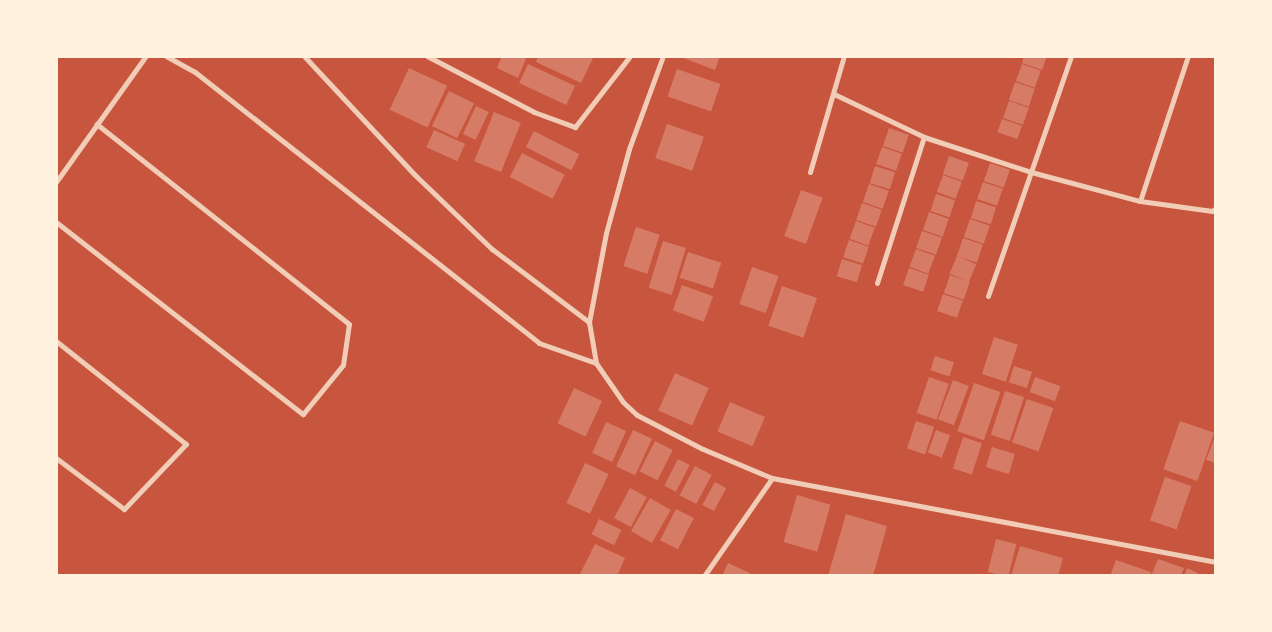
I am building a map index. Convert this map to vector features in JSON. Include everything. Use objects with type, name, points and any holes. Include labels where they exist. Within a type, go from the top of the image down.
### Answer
[{"type":"street","points":[[56,182],[146,56]]},
{"type":"street","points":[[166,56],[195,72],[539,343],[596,363]]},
{"type":"street","points":[[304,56],[415,175],[492,249],[589,322]]},
{"type":"street","points":[[427,56],[534,112],[575,127],[630,56]]},
{"type":"street","points":[[663,56],[629,149],[606,233],[589,322],[596,363],[623,402],[637,415],[703,449],[772,478],[1216,562]]},
{"type":"street","points":[[810,172],[844,56]]},
{"type":"street","points":[[988,296],[1071,56]]},
{"type":"street","points":[[1140,201],[1188,56]]},
{"type":"street","points":[[834,94],[924,137],[1031,172],[1140,201],[1215,211]]},
{"type":"street","points":[[56,222],[303,414],[343,366],[349,324],[97,124]]},
{"type":"street","points":[[877,283],[924,137]]},
{"type":"street","points":[[56,341],[186,444],[124,509],[56,458]]},
{"type":"street","points":[[704,576],[772,478]]},
{"type":"building","points":[[502,56],[527,56],[518,78],[497,68]]},
{"type":"building","points":[[538,56],[594,56],[581,83],[536,62]]},
{"type":"building","points":[[678,56],[720,56],[715,70]]},
{"type":"building","points":[[1024,56],[1047,56],[1042,70],[1022,63]]},
{"type":"building","points":[[528,64],[575,86],[566,105],[519,83]]},
{"type":"building","points":[[1022,64],[1041,71],[1035,88],[1016,81]]},
{"type":"building","points":[[409,68],[447,86],[428,127],[390,110]]},
{"type":"building","points":[[677,69],[720,84],[711,111],[668,96]]},
{"type":"building","points":[[1015,82],[1035,89],[1029,107],[1009,100]]},
{"type":"building","points":[[449,91],[474,103],[457,138],[432,126]]},
{"type":"building","points":[[1009,101],[1029,108],[1023,125],[1003,118]]},
{"type":"building","points":[[476,106],[489,112],[476,140],[463,134]]},
{"type":"building","points":[[494,112],[521,123],[501,172],[474,161]]},
{"type":"building","points":[[1002,119],[1022,126],[1017,139],[997,132]]},
{"type":"building","points":[[667,124],[704,137],[692,171],[655,158]]},
{"type":"building","points":[[889,128],[909,135],[903,153],[883,146]]},
{"type":"building","points":[[434,130],[465,144],[457,161],[426,147]]},
{"type":"building","points":[[534,131],[579,154],[571,170],[526,147]]},
{"type":"building","points":[[882,147],[902,154],[896,171],[876,164]]},
{"type":"building","points":[[522,153],[565,175],[553,199],[510,177]]},
{"type":"building","points":[[949,156],[969,163],[963,181],[943,174]]},
{"type":"building","points":[[990,163],[1010,170],[1004,188],[984,181]]},
{"type":"building","points":[[875,166],[895,172],[890,189],[870,183]]},
{"type":"building","points":[[943,175],[962,182],[956,199],[937,192]]},
{"type":"building","points":[[983,182],[1003,189],[997,206],[977,199]]},
{"type":"building","points":[[869,184],[889,191],[883,209],[863,202]]},
{"type":"building","points":[[801,190],[823,198],[806,244],[784,236]]},
{"type":"building","points":[[936,194],[955,200],[949,217],[930,211]]},
{"type":"building","points":[[976,201],[996,207],[991,224],[971,218]]},
{"type":"building","points":[[862,203],[882,210],[876,227],[856,220]]},
{"type":"building","points":[[929,212],[949,219],[943,237],[923,230]]},
{"type":"building","points":[[970,219],[990,226],[984,244],[964,237]]},
{"type":"building","points":[[856,221],[875,228],[868,246],[850,239]]},
{"type":"building","points":[[636,227],[660,235],[647,274],[623,266]]},
{"type":"building","points":[[922,231],[942,238],[936,255],[916,248]]},
{"type":"building","points":[[963,238],[983,245],[977,263],[957,256]]},
{"type":"building","points":[[849,240],[869,247],[863,264],[843,257]]},
{"type":"building","points":[[663,241],[686,248],[672,295],[649,288]]},
{"type":"building","points":[[916,249],[935,256],[928,274],[910,267]]},
{"type":"building","points":[[688,252],[721,263],[713,288],[680,278]]},
{"type":"building","points":[[957,256],[976,264],[969,282],[950,273]]},
{"type":"building","points":[[842,259],[862,265],[857,282],[837,276]]},
{"type":"building","points":[[752,267],[778,276],[766,313],[739,304]]},
{"type":"building","points":[[909,268],[929,275],[923,292],[903,285]]},
{"type":"building","points":[[950,275],[970,282],[964,300],[944,293]]},
{"type":"building","points":[[682,285],[713,296],[704,322],[673,310]]},
{"type":"building","points":[[782,286],[817,298],[803,338],[768,326]]},
{"type":"building","points":[[943,294],[963,301],[957,318],[937,311]]},
{"type":"building","points":[[994,337],[1018,345],[1006,382],[982,374]]},
{"type":"building","points":[[935,356],[954,362],[949,376],[930,370]]},
{"type":"building","points":[[1014,366],[1032,372],[1027,388],[1009,382]]},
{"type":"building","points":[[675,373],[709,388],[692,426],[658,410]]},
{"type":"building","points":[[929,377],[949,384],[936,420],[917,413]]},
{"type":"building","points":[[1035,377],[1060,386],[1055,401],[1030,392]]},
{"type":"building","points":[[953,380],[969,386],[954,425],[938,419]]},
{"type":"building","points":[[974,383],[1000,392],[984,440],[957,431]]},
{"type":"building","points":[[574,388],[602,401],[586,436],[558,423]]},
{"type":"building","points":[[1005,391],[1024,397],[1010,441],[991,435]]},
{"type":"building","points":[[1027,399],[1053,408],[1038,452],[1012,442]]},
{"type":"building","points":[[730,402],[765,417],[752,446],[717,431]]},
{"type":"building","points":[[916,421],[934,427],[925,454],[907,449]]},
{"type":"building","points":[[1180,421],[1214,433],[1197,481],[1163,469]]},
{"type":"building","points":[[606,422],[626,431],[612,462],[592,453]]},
{"type":"building","points":[[633,430],[652,439],[635,475],[616,466]]},
{"type":"building","points":[[936,430],[950,435],[942,458],[928,453]]},
{"type":"building","points":[[1216,434],[1216,463],[1206,460]]},
{"type":"building","points":[[963,437],[982,443],[972,475],[953,468]]},
{"type":"building","points":[[655,441],[673,450],[657,480],[640,471]]},
{"type":"building","points":[[992,447],[1015,454],[1009,474],[986,467]]},
{"type":"building","points":[[678,459],[690,465],[676,492],[664,486]]},
{"type":"building","points":[[585,463],[609,474],[590,514],[566,503]]},
{"type":"building","points":[[695,466],[712,475],[696,504],[680,495]]},
{"type":"building","points":[[1165,477],[1191,486],[1176,530],[1150,520]]},
{"type":"building","points":[[715,482],[726,488],[714,511],[702,505]]},
{"type":"building","points":[[630,488],[647,497],[631,527],[614,518]]},
{"type":"building","points":[[797,495],[831,505],[817,552],[783,542]]},
{"type":"building","points":[[650,498],[671,510],[652,543],[631,531]]},
{"type":"building","points":[[676,509],[694,518],[678,549],[660,540]]},
{"type":"building","points":[[846,514],[887,526],[873,576],[828,576]]},
{"type":"building","points":[[599,519],[621,530],[614,545],[592,534]]},
{"type":"building","points":[[996,539],[1016,544],[1008,576],[988,572]]},
{"type":"building","points":[[595,544],[625,558],[617,576],[579,576]]},
{"type":"building","points":[[1020,546],[1063,558],[1058,576],[1011,576]]},
{"type":"building","points":[[1158,559],[1184,568],[1181,576],[1151,576]]},
{"type":"building","points":[[1116,560],[1151,572],[1149,576],[1110,576]]},
{"type":"building","points":[[728,563],[756,576],[722,576]]},
{"type":"building","points":[[1187,568],[1198,573],[1197,576],[1184,576]]}]
